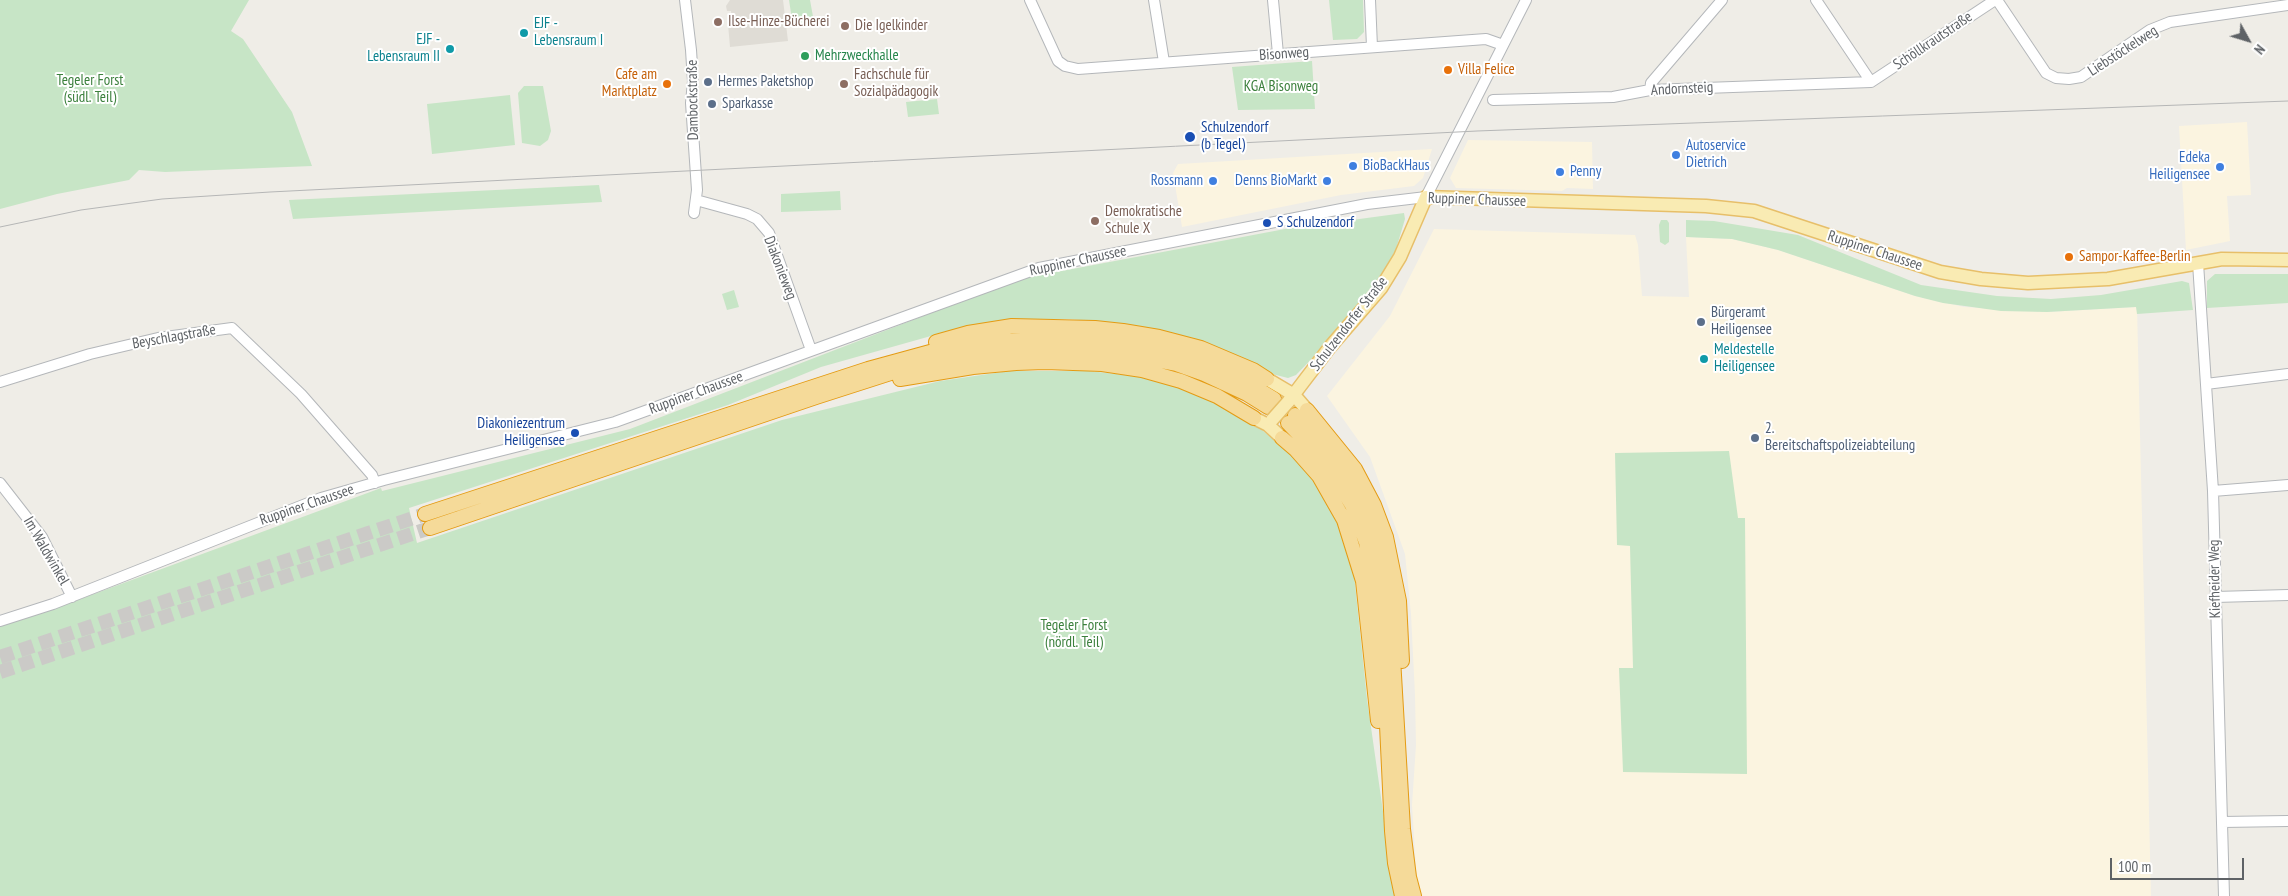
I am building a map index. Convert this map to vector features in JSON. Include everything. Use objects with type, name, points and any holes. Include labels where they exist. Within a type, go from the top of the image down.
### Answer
[{"type":"highway","points":[[754,406],[819,378],[871,361],[968,333],[1012,326],[1095,328],[1159,337],[1212,353],[1267,379]]},
{"type":"highway","points":[[425,514],[908,357],[961,346],[1022,339],[1100,340],[1171,352],[1208,364],[1238,377],[1277,408]]},
{"type":"highway","points":[[430,528],[816,397],[926,364],[968,355],[1047,349],[1114,352],[1176,364],[1226,383],[1277,408]]},
{"type":"highway","points":[[816,397],[974,367],[1016,363],[1069,362],[1118,366],[1163,375],[1216,396],[1254,418]]},
{"type":"highway","points":[[1297,416],[1317,438],[1344,474],[1358,498],[1376,542],[1386,585],[1391,624],[1398,830],[1395,863],[1402,896]]},
{"type":"highway","points":[[1282,438],[1306,461],[1328,491],[1344,520],[1363,582],[1398,830],[1414,896]]},
{"type":"main road","name":"Ruppiner Chaussee","points":[[1426,198],[1697,206],[1754,211],[1940,272],[1981,279],[2043,283],[2088,281],[2230,259],[2288,260]]},
{"type":"main road","name":"Schulzendorfer Straße","points":[[1277,408],[1381,288],[1400,256],[1426,198]]},
{"type":"main road","points":[[1267,379],[1277,408],[1282,438]]},
{"type":"main road","points":[[1254,418],[1277,408],[1297,416]]},
{"type":"street","name":"Dambockstraße","points":[[685,0],[693,81],[691,103],[696,200],[694,213]]},
{"type":"street","name":"Bisonweg","points":[[1030,0],[1058,61],[1065,66],[1078,69],[1486,39],[1503,45]]},
{"type":"street","points":[[1154,0],[1164,62]]},
{"type":"street","points":[[1273,0],[1278,54]]},
{"type":"street","points":[[1370,0],[1372,48]]},
{"type":"street","name":"Schulzendorfer Straße","points":[[1426,198],[1526,0]]},
{"type":"street","points":[[1650,90],[1651,83],[1722,0]]},
{"type":"street","points":[[1816,0],[1871,82]]},
{"type":"street","name":"Schöllkrautstraße","points":[[1871,82],[1996,0]]},
{"type":"street","name":"Liebstöckelweg","points":[[1996,0],[2046,74],[2056,78],[2069,79],[2082,77],[2150,30],[2170,22],[2288,5]]},
{"type":"street","name":"Andornsteig","points":[[1493,100],[1612,97],[1650,90],[1871,82]]},
{"type":"street","name":"Ruppiner Chaussee","points":[[0,621],[72,596],[304,504],[375,483],[615,422],[1039,268],[1367,204],[1426,198]]},
{"type":"street","name":"Diakonieweg","points":[[696,200],[747,214],[757,219],[769,233],[812,350]]},
{"type":"street","name":"Kiefheider Weg","points":[[2198,263],[2213,491],[2224,896]]},
{"type":"street","name":"Beyschlagstraße","points":[[0,382],[90,354],[158,338],[232,328],[301,394],[372,475],[375,483]]},
{"type":"street","points":[[2206,384],[2288,374]]},
{"type":"street","name":"Im Waldwinkel","points":[[0,483],[42,537],[72,596]]},
{"type":"street","points":[[2213,491],[2288,485]]},
{"type":"street","points":[[2215,597],[2288,595]]},
{"type":"street","points":[[2222,822],[2288,821]]},
{"type":"shaded area","points":[[730,0],[783,0],[788,41],[730,47],[728,24],[732,23],[731,11],[727,11],[726,6]]},
{"type":"shaded area","points":[[2247,122],[2251,195],[2227,196],[2230,241],[2186,250],[2179,126]]},
{"type":"shaded area","points":[[1468,140],[1592,142],[1593,189],[1567,188],[1562,191],[1456,188],[1450,178]]},
{"type":"shaded area","points":[[1432,149],[1423,178],[1414,186],[1341,195],[1182,227],[1173,173],[1178,164]]},
{"type":"shaded area","points":[[1434,229],[1635,235],[1638,245],[1642,296],[1689,297],[1686,237],[1732,239],[1778,250],[1915,296],[1964,307],[2047,312],[2137,307],[2151,896],[1422,896],[1417,884],[1412,805],[1416,745],[1415,695],[1411,614],[1405,554],[1370,457],[1327,396],[1390,316]]},
{"type":"green space","name":"Tegeler Forst (südl. Teil)","points":[[0,0],[249,0],[231,31],[243,39],[292,112],[312,166],[165,172],[139,170],[129,180],[57,194],[0,209]]},
{"type":"green space","points":[[789,0],[810,0],[814,22],[793,26]]},
{"type":"green space","points":[[1329,0],[1363,0],[1364,32],[1357,39],[1333,40]]},
{"type":"green space","name":"KGA Bisonweg","points":[[1312,61],[1315,109],[1238,110],[1232,67]]},
{"type":"green space","points":[[524,86],[543,86],[551,131],[548,140],[540,146],[522,143],[518,93]]},
{"type":"green space","points":[[510,95],[515,145],[432,154],[427,104]]},
{"type":"green space","points":[[937,99],[939,114],[908,117],[906,102]]},
{"type":"green space","points":[[599,185],[602,202],[293,219],[289,200]]},
{"type":"green space","points":[[840,191],[841,210],[781,212],[781,194]]},
{"type":"green space","name":"Tegeler Forst (nördl. Teil)","points":[[1404,213],[1405,219],[1396,249],[1387,268],[1331,339],[1296,375],[1288,378],[1272,374],[1249,362],[1168,333],[1116,323],[1068,319],[1033,319],[997,323],[938,334],[821,367],[728,405],[409,508],[417,543],[782,420],[940,381],[1009,371],[1089,371],[1135,376],[1177,387],[1218,403],[1261,429],[1293,456],[1313,479],[1339,522],[1353,564],[1367,699],[1395,896],[0,896],[0,625],[45,612],[381,488],[382,491],[630,429],[1019,279],[1285,229]]},
{"type":"green space","points":[[1661,220],[1667,220],[1669,223],[1669,242],[1665,245],[1660,242],[1659,225]]},
{"type":"green space","points":[[1686,220],[1714,221],[1798,235],[1921,285],[1997,296],[2051,299],[2101,295],[2182,281],[2189,283],[2193,310],[2137,314],[2136,307],[2047,312],[2001,311],[1943,303],[1915,296],[1778,250],[1732,239],[1686,237]]},
{"type":"green space","points":[[2215,274],[2288,274],[2288,303],[2207,308],[2207,281]]},
{"type":"green space","points":[[734,290],[739,307],[727,310],[722,294]]},
{"type":"green space","points":[[1729,451],[1738,518],[1745,518],[1747,774],[1623,772],[1619,668],[1633,668],[1630,546],[1617,545],[1615,453]]},
{"type":"tunnel","points":[[0,657],[425,514]]},
{"type":"tunnel","points":[[0,672],[430,528]]},
{"type":"tram line","points":[[0,227],[81,210],[162,199],[270,192],[1477,131],[2288,101]]},
{"type":"place","name":"Ilse-Hinze-Bücherei","points":[[718,22]]},
{"type":"place","name":"Die Igelkinder","points":[[845,26]]},
{"type":"place","name":"EJF - Lebensraum I","points":[[524,33]]},
{"type":"place","name":"EJF - Lebensraum II","points":[[450,49]]},
{"type":"place","name":"Mehrzweckhalle","points":[[805,56]]},
{"type":"place","name":"Villa Felice","points":[[1448,70]]},
{"type":"place","name":"Hermes Paketshop","points":[[708,82]]},
{"type":"place","name":"Cafe am Marktplatz","points":[[667,84]]},
{"type":"place","name":"Fachschule für Sozialpädagogik","points":[[844,84]]},
{"type":"place","name":"Sparkasse","points":[[712,104]]},
{"type":"place","name":"Schulzendorf (b Tegel)","points":[[1190,137]]},
{"type":"place","name":"Autoservice Dietrich","points":[[1676,155]]},
{"type":"place","name":"BioBackHaus","points":[[1353,166]]},
{"type":"place","name":"Edeka Heiligensee","points":[[2220,167]]},
{"type":"place","name":"Penny","points":[[1560,172]]},
{"type":"place","name":"Rossmann","points":[[1213,181]]},
{"type":"place","name":"Denns BioMarkt","points":[[1327,181]]},
{"type":"place","name":"Demokratische Schule X","points":[[1095,221]]},
{"type":"place","name":"S Schulzendorf","points":[[1267,223]]},
{"type":"place","name":"Sampor-Kaffee-Berlin","points":[[2069,257]]},
{"type":"place","name":"Bürgeramt Heiligensee","points":[[1701,322]]},
{"type":"place","name":"Meldestelle Heiligensee","points":[[1704,359]]},
{"type":"place","name":"Diakoniezentrum Heiligensee","points":[[575,433]]},
{"type":"place","name":"2. Bereitschaftspolizeiabteilung","points":[[1755,438]]}]
